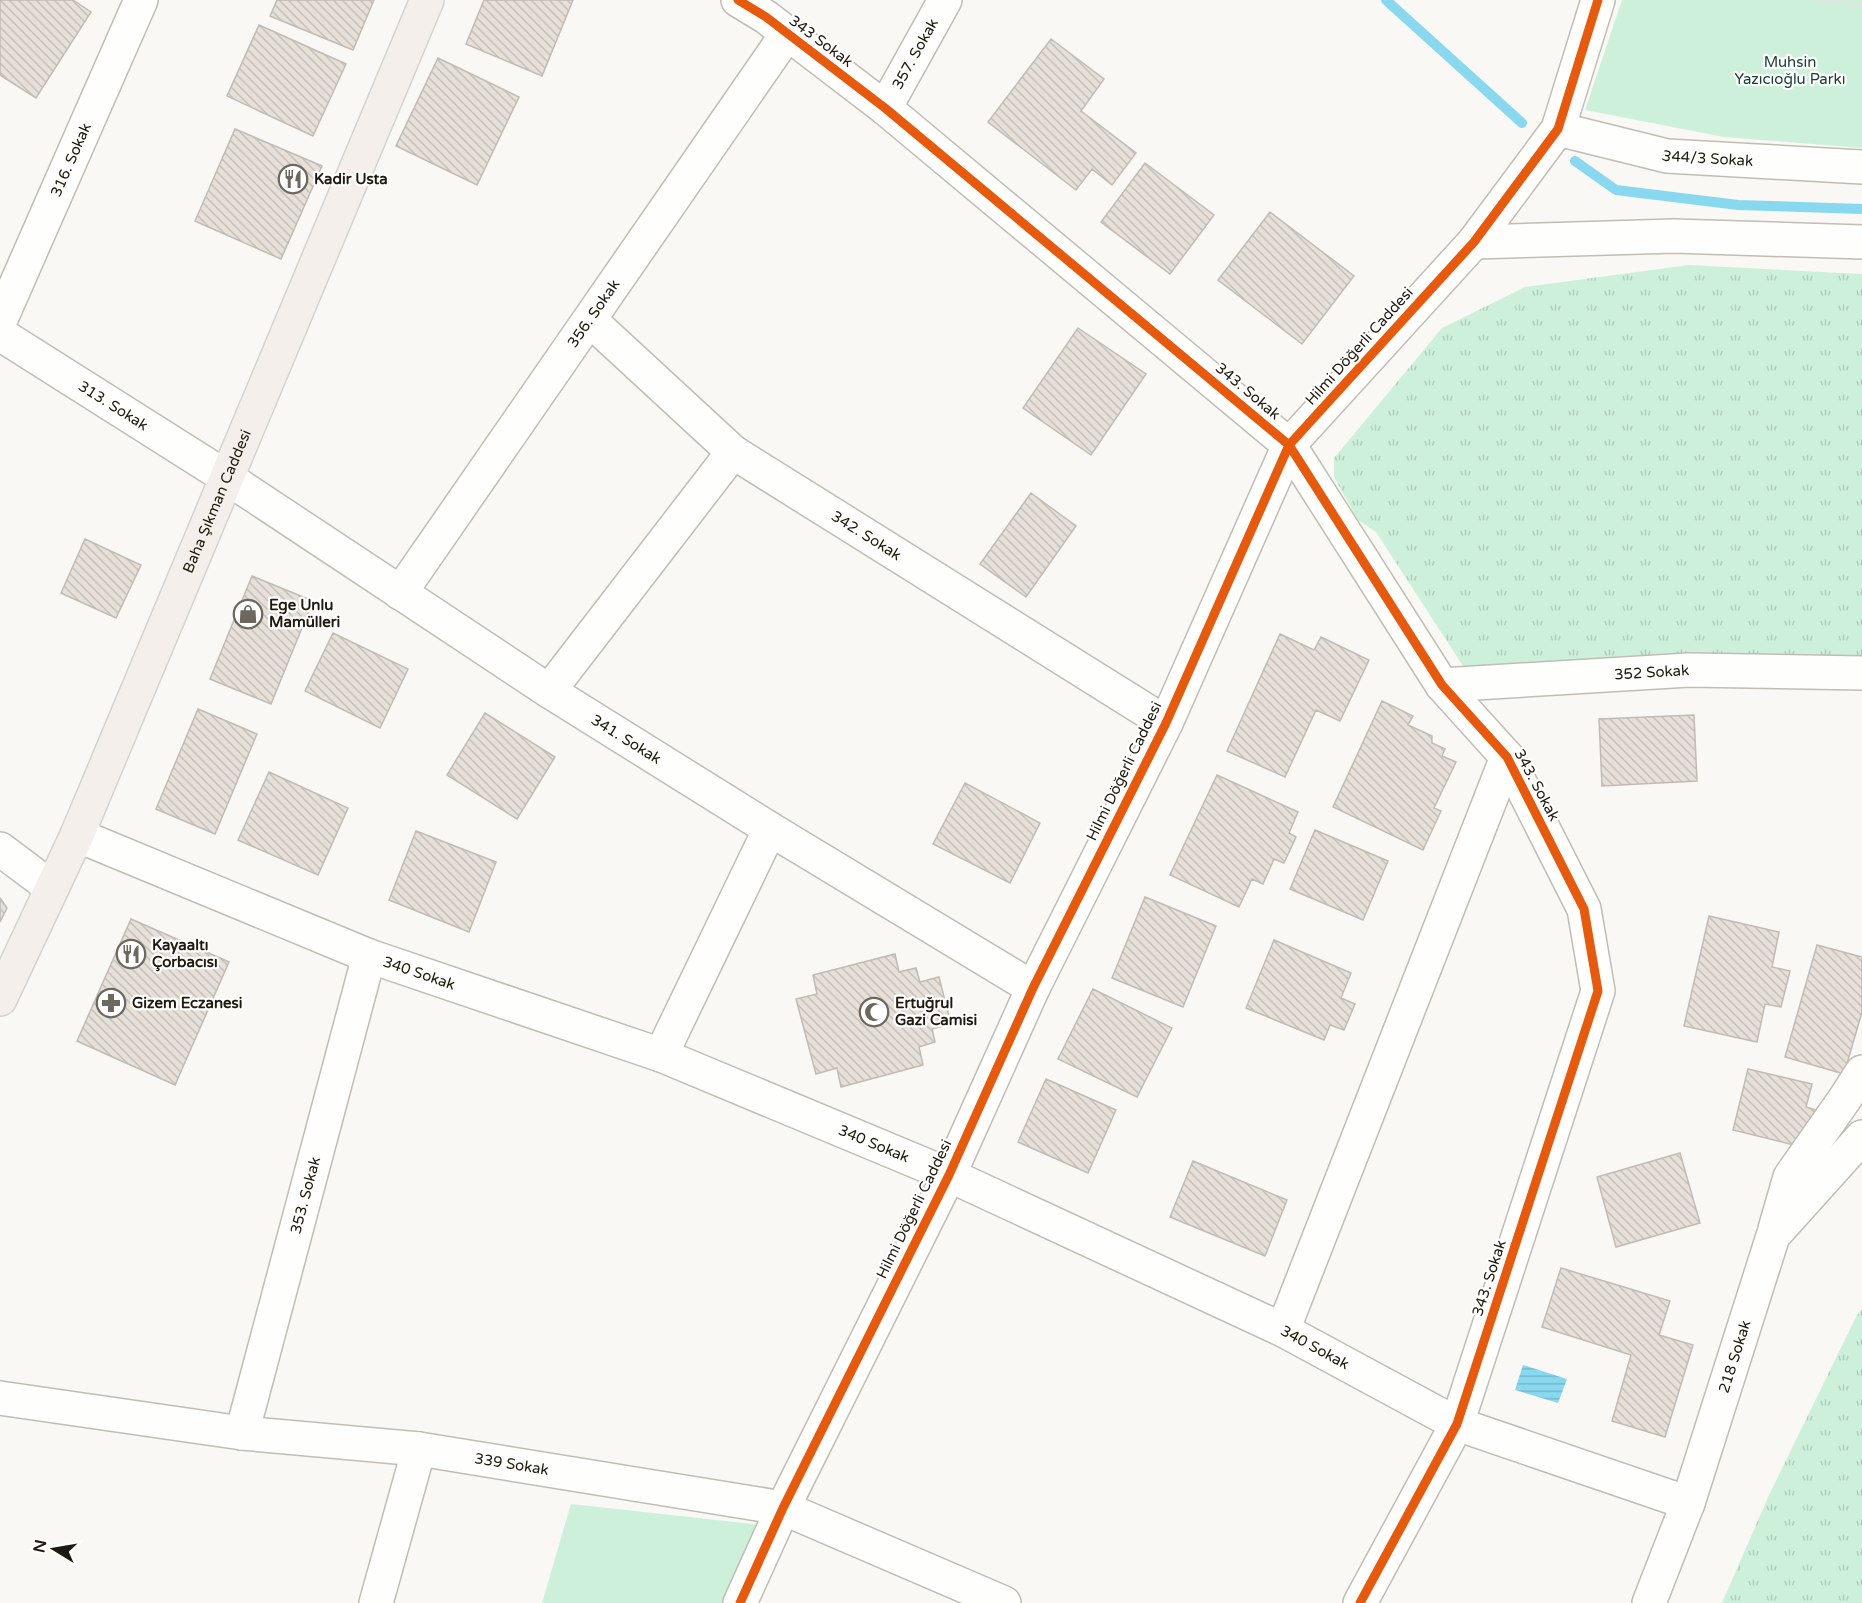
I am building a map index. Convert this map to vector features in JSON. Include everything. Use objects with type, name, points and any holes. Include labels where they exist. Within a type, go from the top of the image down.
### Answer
[{"type":"main road","name":"Baha Şıkman Caddesi","points":[[0,999],[77,835],[427,0]]},
{"type":"street","name":"316. Sokak","points":[[0,321],[141,0]]},
{"type":"street","name":"343 Sokak","points":[[738,0],[776,17],[885,108]]},
{"type":"street","name":"357. Sokak","points":[[885,108],[945,0]]},
{"type":"street","name":"Hilmi Döğerli Caddesi","points":[[740,1603],[783,1508],[949,1175],[1033,988],[1166,723],[1289,445],[1474,242],[1558,129],[1598,0]]},
{"type":"street","name":"356. Sokak","points":[[400,593],[590,320],[776,17]]},
{"type":"street","name":"343. Sokak","points":[[885,108],[1289,445],[1442,686],[1507,757],[1584,909],[1598,991],[1457,1424],[1360,1603]]},
{"type":"street","name":"344/3 Sokak","points":[[1558,129],[1667,156],[1862,167]]},
{"type":"street","points":[[1474,242],[1674,236],[1862,242]]},
{"type":"street","name":"342. Sokak","points":[[590,320],[733,452],[1166,723]]},
{"type":"street","name":"313. Sokak","points":[[0,334],[226,477]]},
{"type":"street","points":[[549,691],[733,452]]},
{"type":"street","name":"341. Sokak","points":[[226,477],[549,691],[770,829],[1033,988]]},
{"type":"street","name":"352 Sokak","points":[[1442,686],[1689,670],[1862,673]]},
{"type":"street","points":[[1283,1330],[1507,757]]},
{"type":"street","points":[[661,1055],[770,829]]},
{"type":"street","name":"340 Sokak","points":[[77,835],[369,956],[661,1055],[949,1175],[1283,1330],[1457,1424],[1688,1503]]},
{"type":"street","points":[[0,849],[52,888]]},
{"type":"street","name":"353. Sokak","points":[[242,1433],[369,956]]},
{"type":"street","points":[[1773,1236],[1790,1177],[1862,1072]]},
{"type":"street","name":"218 Sokak","points":[[1649,1603],[1688,1503],[1773,1236],[1862,1137]]},
{"type":"street","name":"339 Sokak","points":[[0,1398],[242,1433],[419,1449],[783,1508],[1004,1603]]},
{"type":"street","points":[[376,1603],[419,1449]]},
{"type":"path","points":[[1815,0],[1862,5]]},
{"type":"green space","name":"Muhsin Yazıcıoğlu Parkı","points":[[1622,0],[1862,0],[1862,148],[1724,137],[1585,110]]},
{"type":"green space","points":[[1689,265],[1862,274],[1862,659],[1463,666],[1376,532],[1358,520],[1334,477],[1334,458],[1442,328],[1525,287]]},
{"type":"green space","points":[[1862,1309],[1862,1603],[1722,1603],[1769,1495]]},
{"type":"green space","points":[[571,1504],[762,1525],[726,1603],[542,1603]]},
{"type":"water","points":[[1523,1365],[1567,1379],[1558,1403],[1515,1390]]},
{"type":"building","points":[[0,0],[73,0],[91,12],[36,98],[0,75]]},
{"type":"building","points":[[277,0],[374,0],[353,50],[270,16]]},
{"type":"building","points":[[484,0],[573,0],[542,76],[466,44]]},
{"type":"building","points":[[259,25],[346,64],[313,136],[227,96]]},
{"type":"building","points":[[1051,39],[1104,79],[1081,111],[1136,153],[1112,185],[1092,169],[1076,190],[988,122]]},
{"type":"building","points":[[438,58],[519,97],[477,185],[396,146]]},
{"type":"building","points":[[235,129],[322,166],[281,259],[195,221]]},
{"type":"building","points":[[1145,163],[1214,215],[1170,274],[1101,222]]},
{"type":"building","points":[[1270,212],[1354,276],[1302,344],[1218,280]]},
{"type":"building","points":[[1078,328],[1146,374],[1091,455],[1023,408]]},
{"type":"building","points":[[1031,493],[1076,526],[1026,597],[980,564]]},
{"type":"building","points":[[85,539],[141,565],[116,618],[61,593]]},
{"type":"building","points":[[252,576],[313,601],[271,704],[210,679]]},
{"type":"building","points":[[333,633],[408,669],[380,728],[305,691]]},
{"type":"building","points":[[1280,634],[1314,650],[1321,637],[1369,660],[1340,721],[1316,710],[1285,777],[1227,751]]},
{"type":"building","points":[[1382,701],[1413,716],[1408,725],[1432,736],[1432,743],[1445,749],[1442,756],[1456,762],[1434,808],[1441,811],[1423,850],[1333,807]]},
{"type":"building","points":[[198,709],[257,734],[215,834],[156,809]]},
{"type":"building","points":[[485,713],[555,757],[517,819],[447,775]]},
{"type":"building","points":[[1694,715],[1697,781],[1602,786],[1599,719]]},
{"type":"building","points":[[269,772],[348,808],[318,875],[238,840]]},
{"type":"building","points":[[1217,775],[1298,812],[1289,833],[1296,837],[1284,863],[1274,859],[1263,884],[1252,879],[1239,907],[1170,875]]},
{"type":"building","points":[[965,783],[1040,823],[1010,883],[933,844]]},
{"type":"building","points":[[1315,830],[1388,861],[1363,920],[1290,889]]},
{"type":"building","points":[[416,831],[496,862],[469,932],[389,900]]},
{"type":"building","points":[[1145,897],[1216,926],[1183,1007],[1112,978]]},
{"type":"building","points":[[0,898],[7,908],[0,922]]},
{"type":"building","points":[[1709,916],[1779,932],[1772,967],[1790,971],[1781,1007],[1765,1004],[1757,1042],[1684,1026]]},
{"type":"building","points":[[131,919],[229,962],[175,1085],[77,1041]]},
{"type":"building","points":[[1274,940],[1351,973],[1341,998],[1355,1004],[1344,1030],[1330,1025],[1324,1040],[1246,1008]]},
{"type":"building","points":[[1817,945],[1862,957],[1862,1012],[1844,1074],[1785,1057]]},
{"type":"building","name":"Ertuğrul Gazi Camisi","points":[[895,954],[899,972],[916,968],[920,982],[939,977],[951,1024],[932,1029],[935,1042],[919,1047],[923,1065],[841,1087],[837,1068],[816,1074],[796,999],[817,994],[813,975]]},
{"type":"building","points":[[1093,989],[1172,1028],[1137,1097],[1058,1059]]},
{"type":"building","points":[[1748,1069],[1812,1084],[1806,1107],[1816,1110],[1806,1148],[1733,1130]]},
{"type":"building","points":[[1046,1079],[1116,1110],[1088,1173],[1018,1142]]},
{"type":"building","points":[[1680,1153],[1700,1223],[1616,1247],[1597,1177]]},
{"type":"building","points":[[1193,1161],[1287,1200],[1265,1256],[1170,1217]]},
{"type":"building","points":[[1561,1268],[1670,1301],[1659,1335],[1693,1345],[1665,1437],[1612,1421],[1631,1355],[1542,1327]]},
{"type":"waterway","points":[[1386,0],[1522,123]]},
{"type":"waterway","points":[[1575,161],[1616,190],[1738,205],[1862,209]]},
{"type":"cycle path","points":[[738,0],[766,17],[885,108],[1289,445],[1442,685],[1507,757],[1584,909],[1598,991],[1457,1424],[1360,1603]]},
{"type":"cycle path","points":[[740,1603],[783,1508],[949,1175],[1033,988],[1166,723],[1289,445],[1474,242],[1558,129],[1598,0]]},
{"type":"place","name":"Kadir Usta","points":[[293,179]]},
{"type":"place","name":"Ege Unlu Mamülleri","points":[[248,614]]},
{"type":"place","name":"Kayaaltı Çorbacısı","points":[[131,954]]},
{"type":"place","name":"Gizem Eczanesi","points":[[111,1003]]},
{"type":"place","name":"Ertuğrul Gazi Camisi","points":[[874,1012]]}]
